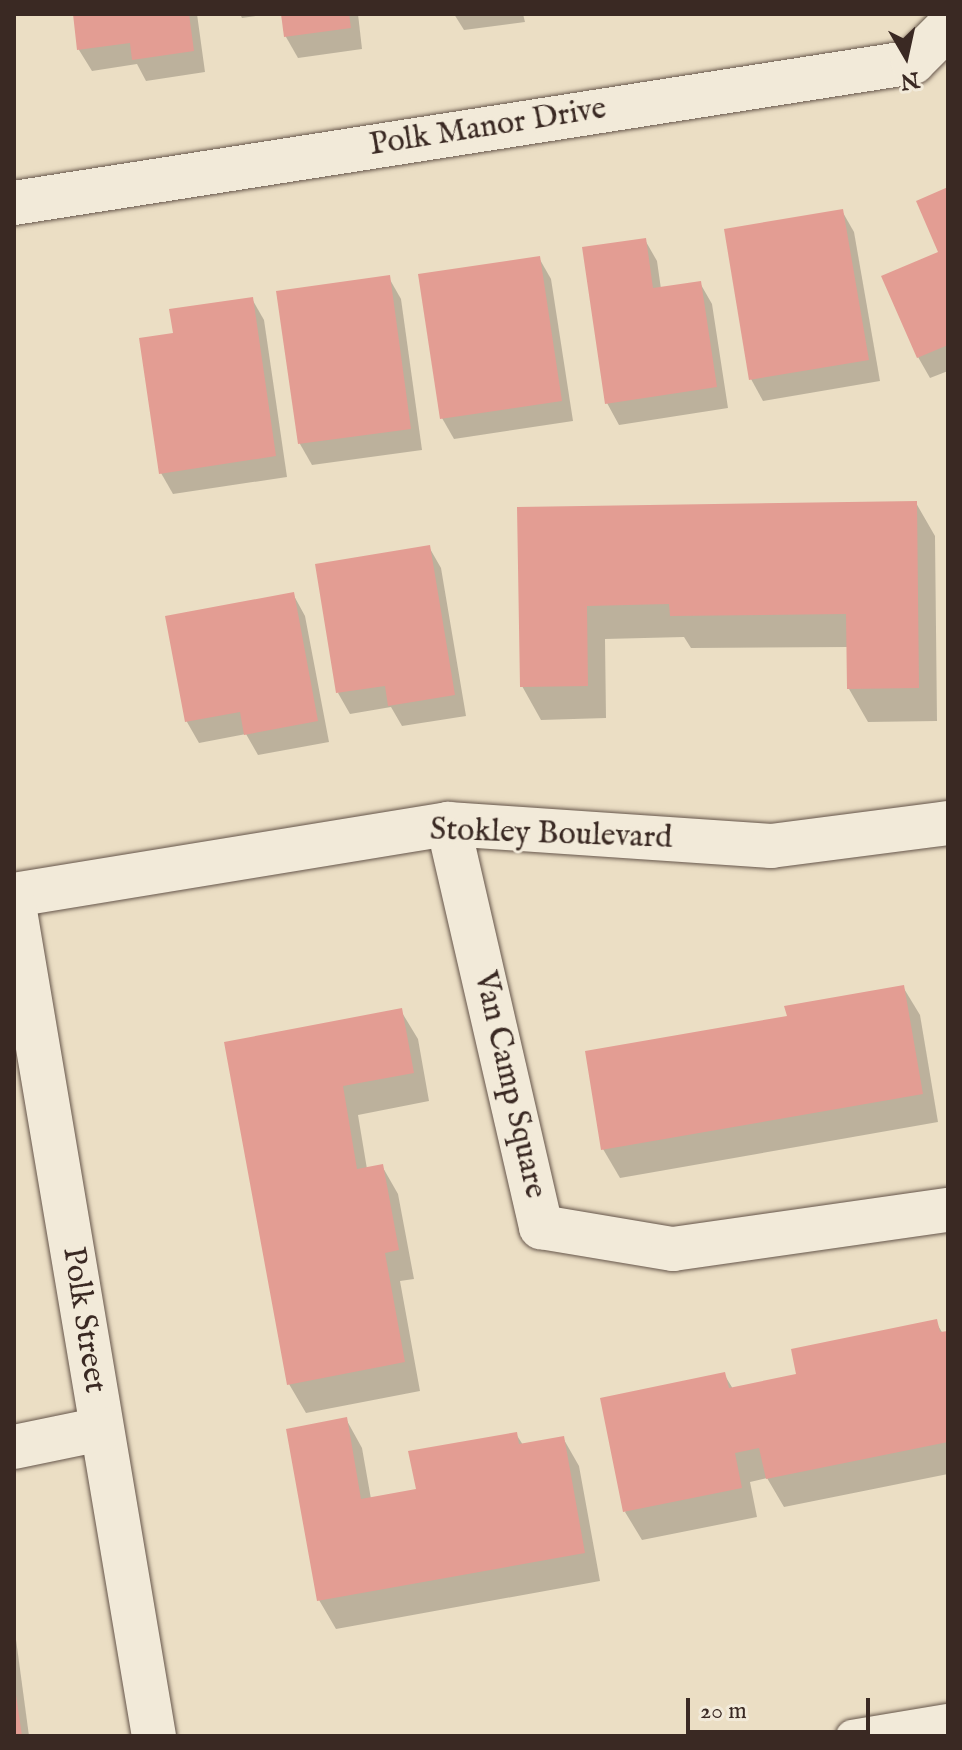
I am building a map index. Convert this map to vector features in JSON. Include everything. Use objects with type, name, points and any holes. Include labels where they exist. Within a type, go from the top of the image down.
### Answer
[{"type":"street","name":"Polk Manor Drive","points":[[14,203],[913,62],[948,27]]},
{"type":"street","name":"Stokley Boulevard","points":[[14,895],[448,824],[771,846],[948,823]]},
{"type":"street","name":"Van Camp Square","points":[[448,824],[541,1227],[673,1249],[948,1210]]},
{"type":"street","name":"Polk Street","points":[[14,905],[154,1736]]},
{"type":"street","points":[[14,1447],[101,1429]]},
{"type":"lane","points":[[852,1736],[948,1720]]},
{"type":"building","points":[[73,14],[189,14],[194,51],[132,60],[130,43],[77,50]]},
{"type":"building","points":[[281,14],[349,14],[351,28],[284,37]]},
{"type":"building","points":[[948,187],[948,345],[917,358],[881,276],[938,252],[916,201]]},
{"type":"building","points":[[843,209],[869,360],[749,380],[724,229]]},
{"type":"building","points":[[646,238],[653,288],[701,281],[717,387],[605,404],[582,247]]},
{"type":"building","points":[[540,256],[562,401],[440,419],[418,274]]},
{"type":"building","points":[[390,275],[411,429],[298,444],[276,291]]},
{"type":"building","points":[[253,297],[276,456],[159,474],[139,338],[173,333],[169,309]]},
{"type":"building","points":[[917,501],[919,688],[847,689],[846,614],[670,616],[669,604],[587,606],[588,686],[520,687],[517,507]]},
{"type":"building","points":[[430,545],[455,695],[388,706],[385,686],[336,693],[315,564]]},
{"type":"building","points":[[294,592],[318,721],[244,735],[240,712],[185,722],[165,616]]},
{"type":"building","points":[[904,985],[923,1094],[601,1150],[585,1051],[787,1016],[784,1006]]},
{"type":"building","points":[[402,1008],[414,1073],[343,1086],[357,1169],[383,1164],[399,1250],[385,1253],[405,1362],[287,1385],[224,1042]]},
{"type":"building","points":[[937,1319],[940,1332],[948,1331],[948,1442],[766,1479],[759,1448],[735,1453],[742,1488],[623,1512],[600,1398],[725,1372],[729,1388],[796,1374],[791,1349]]},
{"type":"building","points":[[347,1417],[361,1499],[416,1489],[408,1451],[517,1432],[519,1444],[564,1436],[585,1553],[317,1601],[286,1429]]},
{"type":"building","points":[[16,1695],[22,1736],[14,1736]]}]
